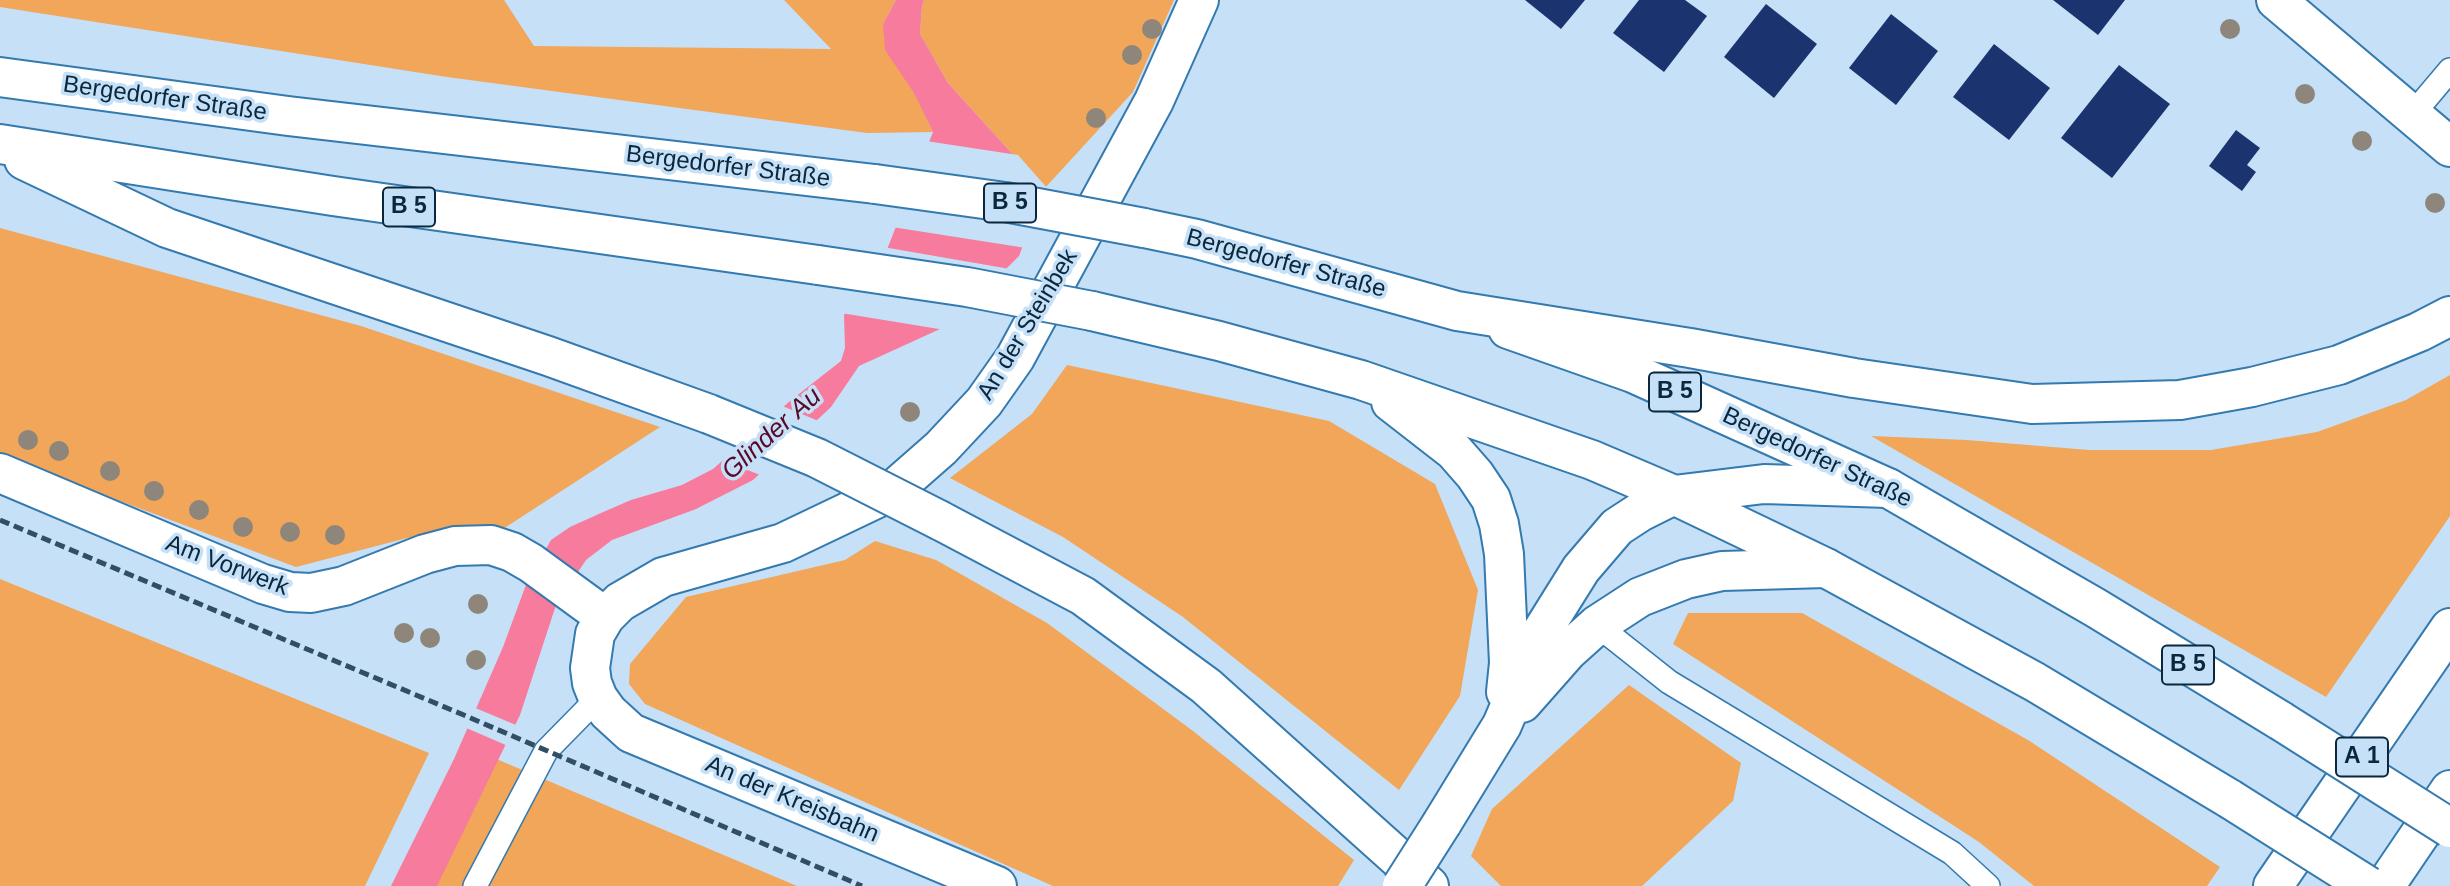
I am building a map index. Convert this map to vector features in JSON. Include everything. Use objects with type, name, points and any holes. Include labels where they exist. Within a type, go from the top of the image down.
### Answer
[{"type":"main road","name":"An der Steinbek","points":[[598,698],[590,668],[595,634],[605,617],[620,602],[663,577],[708,562],[783,544],[892,491],[941,448],[984,402],[1015,358],[1154,101],[1199,0]]},
{"type":"main road","points":[[2276,0],[2450,147]]},
{"type":"main road","name":"Bergedorfer Straße","points":[[0,77],[288,116],[875,184],[1005,202],[1196,239],[1457,311],[1633,373],[1888,488],[2096,608],[2450,828]]},
{"type":"main road","points":[[0,147],[167,228],[548,356],[709,414],[817,458],[941,521],[1083,596],[1206,687],[1429,886]]},
{"type":"main road","name":"B 5","points":[[0,147],[967,288],[1092,311],[1219,341],[1361,380],[1592,460],[1674,495],[1826,568],[2035,682],[2368,886]]},
{"type":"main road","points":[[1457,311],[1690,348],[1867,380],[2032,404],[2180,400],[2252,387],[2339,365],[2419,332],[2450,316]]},
{"type":"main road","points":[[1361,380],[1454,451],[1491,499],[1504,554],[1508,616],[1509,663],[1502,725]]},
{"type":"main road","name":"Am Vorwerk","points":[[0,473],[263,584],[290,592],[311,593],[344,586],[425,554],[456,546],[491,545],[512,552],[531,563],[605,617]]},
{"type":"main road","points":[[1402,886],[1502,725],[1541,632],[1581,569],[1618,527],[1640,512],[1674,495],[1764,484],[1888,488]]},
{"type":"main road","points":[[1502,725],[1567,652],[1597,625],[1640,597],[1686,579],[1722,571],[1826,568]]},
{"type":"main road","name":"A 1","points":[[2273,886],[2450,628]]},
{"type":"main road","name":"An der Kreisbahn","points":[[598,698],[608,712],[631,733],[997,886]]},
{"type":"main road","points":[[2385,886],[2450,790]]},
{"type":"lane","points":[[2412,115],[2450,70]]},
{"type":"lane","points":[[1597,625],[1669,682],[1952,853],[1988,886]]},
{"type":"lane","points":[[475,886],[546,751],[598,698]]},
{"type":"shaded area","points":[[0,0],[504,0],[534,46],[831,49],[784,0],[896,0],[883,24],[933,132],[867,133],[447,77],[0,7]]},
{"type":"shaded area","points":[[924,0],[1174,0],[1133,92],[1044,189],[948,83],[920,34]]},
{"type":"shaded area","points":[[0,228],[361,326],[660,427],[506,527],[407,538],[296,567],[0,456]]},
{"type":"shaded area","points":[[1067,365],[1329,421],[1435,484],[1478,590],[1460,696],[1399,790],[1183,617],[1063,537],[950,478],[1032,414]]},
{"type":"shaded area","points":[[2450,375],[2450,516],[2326,697],[1871,436],[1967,440],[2089,450],[2211,450],[2317,432],[2406,400]]},
{"type":"shaded area","points":[[875,541],[936,560],[1047,623],[1193,731],[1354,860],[1338,886],[1053,886],[645,704],[629,684],[630,664],[686,597],[845,560]]},
{"type":"shaded area","points":[[0,579],[429,753],[365,886],[0,886]]},
{"type":"shaded area","points":[[1688,613],[1802,613],[2028,740],[2220,867],[2207,886],[2034,886],[1979,842],[1673,644]]},
{"type":"shaded area","points":[[1629,685],[1741,763],[1733,801],[1642,886],[1501,886],[1471,856],[1492,809]]},
{"type":"shaded area","points":[[494,758],[797,886],[431,886]]},
{"type":"water","name":"Glinder Au","points":[[896,0],[924,0],[920,34],[948,83],[1044,189],[1019,256],[951,324],[859,366],[831,407],[753,480],[696,509],[612,540],[586,560],[556,605],[520,715],[437,886],[391,886],[454,759],[503,647],[527,582],[551,540],[570,527],[601,513],[631,500],[682,485],[713,469],[790,401],[841,361],[845,348],[844,315],[888,247],[933,132],[914,93],[885,50],[883,24]]},
{"type":"pier","points":[[926,141],[1018,155],[1048,189],[1026,248],[892,227]]},
{"type":"pier","points":[[883,247],[1010,269],[954,326],[945,330],[841,313]]},
{"type":"pier","points":[[780,405],[821,422],[763,476],[719,459]]},
{"type":"pier","points":[[473,707],[516,725],[508,746],[464,727]]},
{"type":"building","points":[[1525,0],[1585,0],[1561,29]]},
{"type":"building","points":[[1639,0],[1685,0],[1707,16],[1664,72],[1613,33]]},
{"type":"building","points":[[2053,0],[2125,0],[2098,35]]},
{"type":"building","points":[[1766,4],[1817,44],[1774,98],[1724,57]]},
{"type":"building","points":[[1891,14],[1938,51],[1896,105],[1849,68]]},
{"type":"building","points":[[1994,44],[2050,88],[2009,140],[1953,97]]},
{"type":"building","points":[[2119,65],[2170,104],[2112,178],[2061,138]]},
{"type":"building","points":[[2236,130],[2260,148],[2247,165],[2256,172],[2242,191],[2209,166]]},
{"type":"railway","points":[[0,520],[862,886]]}]
